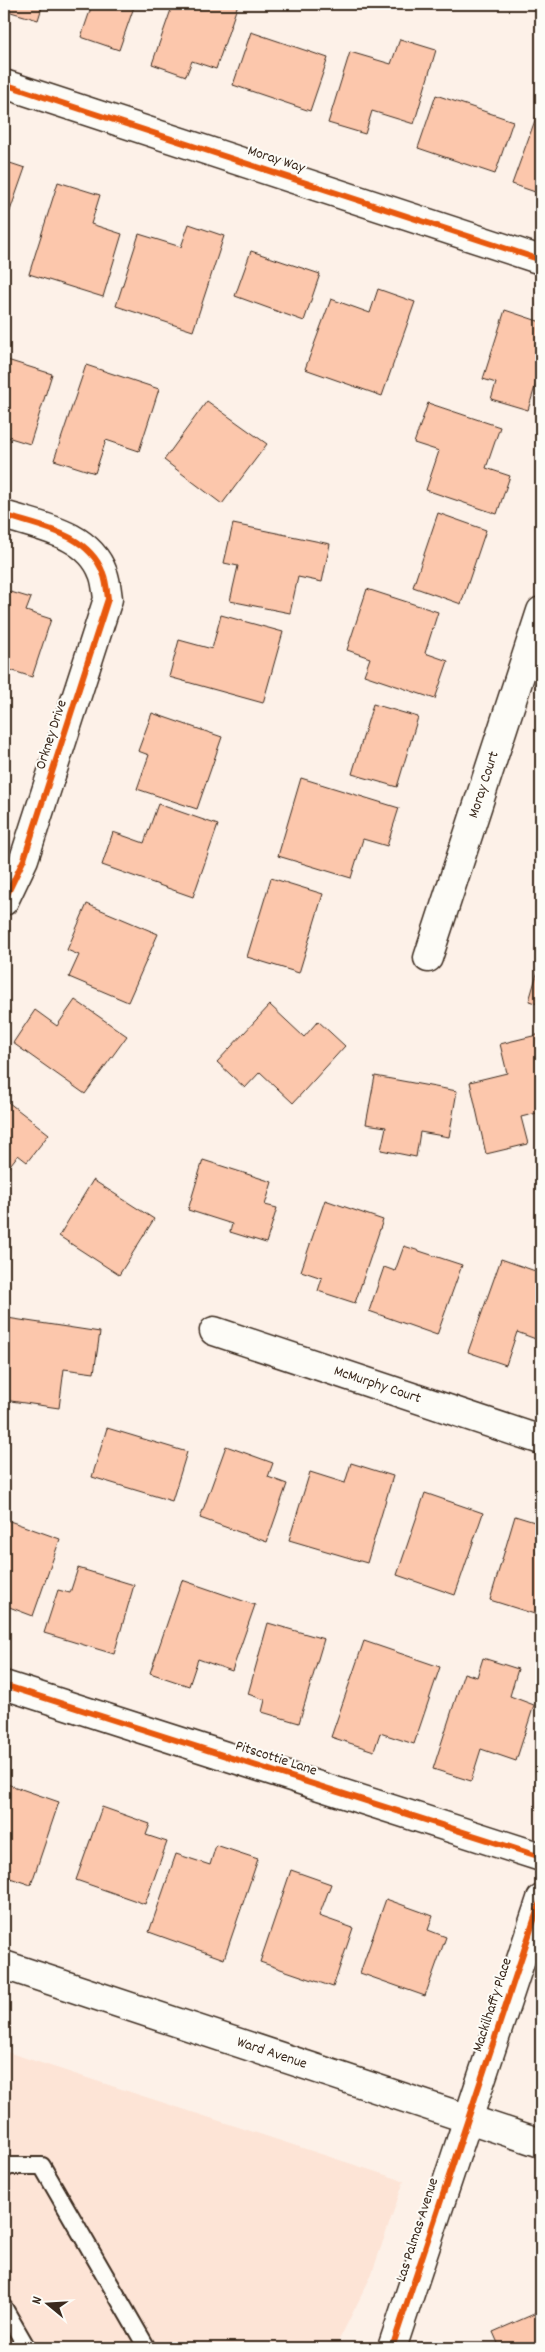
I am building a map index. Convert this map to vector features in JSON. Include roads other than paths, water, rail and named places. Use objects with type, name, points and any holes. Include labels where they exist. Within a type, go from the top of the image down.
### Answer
[{"type":"street","name":"Moray Way","points":[[4,84],[541,260]]},
{"type":"street","name":"Orkney Drive","points":[[4,515],[73,538],[93,554],[104,574],[108,599],[89,663],[24,859],[4,901]]},
{"type":"street","name":"Moray Court","points":[[428,958],[541,611]]},
{"type":"street","name":"McMurphy Court","points":[[214,1331],[541,1440]]},
{"type":"street","name":"Pitscottie Lane","points":[[4,1685],[541,1857]]},
{"type":"street","name":"Mackilhaffy Place","points":[[468,2119],[541,1899]]},
{"type":"street","name":"Ward Avenue","points":[[4,1965],[541,2143]]},
{"type":"street","name":"Las Palmas Avenue","points":[[392,2348],[468,2119]]},
{"type":"lane","points":[[4,2169],[10,2166],[42,2166],[147,2348]]},
{"type":"lane","points":[[4,2308],[27,2348]]}]
